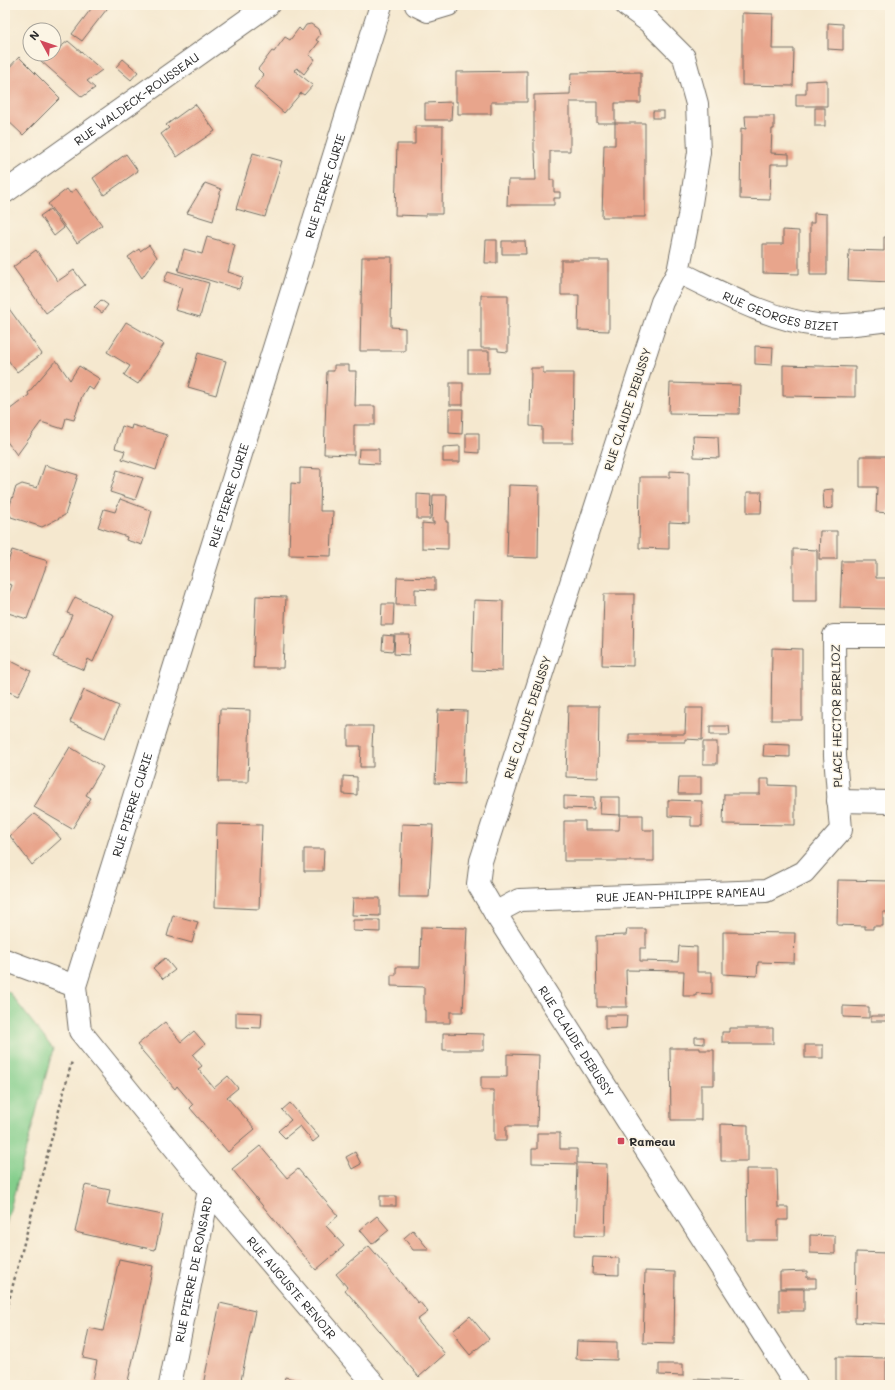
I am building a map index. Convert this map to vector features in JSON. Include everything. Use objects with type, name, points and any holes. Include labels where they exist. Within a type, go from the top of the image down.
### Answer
[{"type":"street","name":"RUE WALDECK-ROUSSEAU","points":[[5,192],[268,5]]},
{"type":"street","name":"RUE PIERRE CURIE","points":[[80,1031],[75,986],[381,5]]},
{"type":"street","points":[[416,5],[428,11],[448,5]]},
{"type":"street","name":"RUE CLAUDE DEBUSSY","points":[[626,5],[648,21],[684,57],[697,104],[699,152],[689,216],[678,272],[662,302],[481,861],[478,884],[796,1385]]},
{"type":"street","name":"RUE GEORGES BIZET","points":[[678,272],[724,295],[794,321],[818,325],[846,325],[890,320]]},
{"type":"street","name":"PLACE HECTOR BERLIOZ","points":[[890,636],[834,636],[835,756],[838,801],[890,802]]},
{"type":"street","name":"RUE JEAN-PHILIPPE RAMEAU","points":[[495,913],[519,900],[766,891],[804,872],[841,830],[838,801]]},
{"type":"street","points":[[5,960],[75,986]]},
{"type":"street","name":"RUE PIERRE DE RONSARD","points":[[80,1031],[209,1190],[170,1385]]},
{"type":"street","name":"RUE AUGUSTE RENOIR","points":[[209,1190],[375,1385]]},
{"type":"path","points":[[5,1315],[80,1031]]},
{"type":"green space","points":[[5,991],[9,992],[53,1049],[5,1228]]},
{"type":"building","points":[[94,5],[110,5],[82,41],[72,34]]},
{"type":"building","points":[[742,13],[773,14],[772,49],[794,49],[793,86],[742,85]]},
{"type":"building","points":[[828,23],[843,24],[843,50],[828,49]]},
{"type":"building","points":[[311,24],[318,29],[320,35],[316,40],[319,42],[309,55],[315,59],[304,74],[297,68],[294,70],[313,85],[304,95],[301,93],[284,113],[254,87],[264,75],[258,69],[272,51],[274,52],[285,37],[290,40],[299,28],[302,31],[306,25]]},
{"type":"building","points":[[68,41],[102,70],[87,81],[95,88],[82,97],[42,62],[62,62],[62,46]]},
{"type":"building","points":[[19,57],[22,62],[24,62],[60,98],[23,135],[5,118],[5,72]]},
{"type":"building","points":[[123,59],[138,72],[131,80],[116,67]]},
{"type":"building","points":[[527,71],[527,102],[491,102],[491,114],[458,114],[458,102],[456,102],[456,72]]},
{"type":"building","points":[[641,72],[641,103],[615,103],[615,123],[597,123],[597,102],[570,102],[570,151],[550,151],[550,180],[554,180],[554,192],[560,192],[560,198],[554,198],[554,205],[507,205],[508,180],[536,180],[534,151],[534,95],[570,94],[571,73]]},
{"type":"building","points":[[827,80],[827,106],[796,106],[796,94],[806,94],[806,81]]},
{"type":"building","points":[[452,102],[451,120],[425,120],[425,103]]},
{"type":"building","points":[[195,104],[215,131],[177,157],[161,134],[169,128],[166,125]]},
{"type":"building","points":[[815,108],[825,108],[825,126],[815,126]]},
{"type":"building","points":[[653,111],[664,111],[664,118],[653,118]]},
{"type":"building","points":[[745,116],[774,116],[771,153],[789,154],[789,164],[771,164],[770,200],[740,199],[741,128],[746,129]]},
{"type":"building","points":[[615,123],[645,123],[645,217],[602,217],[604,145],[615,145]]},
{"type":"building","points":[[415,126],[443,126],[442,214],[426,214],[426,216],[395,215],[397,144],[415,144]]},
{"type":"building","points":[[253,153],[282,161],[265,217],[236,209]]},
{"type":"building","points":[[126,154],[138,171],[104,195],[93,178]]},
{"type":"building","points":[[205,183],[221,189],[213,221],[187,213]]},
{"type":"building","points":[[67,189],[70,193],[76,189],[102,225],[77,243],[48,204]]},
{"type":"building","points":[[50,209],[64,228],[54,236],[40,216]]},
{"type":"building","points":[[814,213],[827,214],[827,275],[810,275],[810,223],[814,223]]},
{"type":"building","points":[[783,230],[799,231],[799,274],[763,273],[763,244],[783,244]]},
{"type":"building","points":[[207,237],[235,245],[228,272],[243,277],[239,289],[178,271],[184,249],[202,254]]},
{"type":"building","points":[[884,237],[890,237],[890,282],[848,280],[849,250],[884,251]]},
{"type":"building","points":[[486,240],[497,240],[497,263],[485,263]]},
{"type":"building","points":[[502,241],[525,241],[526,254],[502,254]]},
{"type":"building","points":[[149,245],[157,257],[142,278],[128,257],[139,249],[140,251]]},
{"type":"building","points":[[36,250],[58,281],[74,270],[85,285],[46,313],[13,267]]},
{"type":"building","points":[[362,257],[392,257],[391,327],[405,328],[405,351],[360,351]]},
{"type":"building","points":[[561,260],[609,260],[609,331],[578,330],[579,295],[561,295]]},
{"type":"building","points":[[168,271],[209,283],[200,317],[175,310],[182,288],[164,281]]},
{"type":"building","points":[[481,295],[508,295],[508,352],[498,351],[498,348],[481,348]]},
{"type":"building","points":[[101,300],[108,305],[102,313],[94,307]]},
{"type":"building","points":[[7,306],[42,354],[17,372],[5,356],[5,307]]},
{"type":"building","points":[[126,322],[164,344],[138,384],[124,375],[130,366],[107,352]]},
{"type":"building","points":[[755,346],[773,347],[772,365],[755,364]]},
{"type":"building","points":[[468,351],[489,351],[489,373],[468,373]]},
{"type":"building","points":[[198,353],[226,361],[216,395],[188,387]]},
{"type":"building","points":[[56,360],[70,380],[79,366],[100,379],[93,390],[88,386],[82,396],[74,420],[66,418],[63,429],[41,422],[17,455],[5,439],[5,413],[29,395],[28,393]]},
{"type":"building","points":[[334,365],[349,365],[349,371],[356,371],[355,406],[375,406],[375,425],[354,425],[354,455],[324,454],[327,371],[334,371]]},
{"type":"building","points":[[783,365],[855,367],[855,397],[783,396]]},
{"type":"building","points":[[531,368],[543,368],[543,373],[574,373],[573,443],[542,443],[542,427],[530,426]]},
{"type":"building","points":[[450,383],[463,383],[463,405],[450,405]]},
{"type":"building","points":[[670,383],[740,385],[739,414],[669,413]]},
{"type":"building","points":[[449,409],[463,409],[462,434],[449,433]]},
{"type":"building","points":[[132,425],[167,435],[156,470],[122,459],[125,451],[115,448],[122,426],[131,429]]},
{"type":"building","points":[[466,433],[479,433],[479,453],[466,452]]},
{"type":"building","points":[[693,436],[718,437],[719,458],[694,457]]},
{"type":"building","points":[[460,446],[460,462],[443,462],[443,447]]},
{"type":"building","points":[[359,449],[379,449],[379,464],[358,463]]},
{"type":"building","points":[[860,456],[890,456],[889,513],[876,512],[877,487],[860,487]]},
{"type":"building","points":[[45,465],[78,475],[65,515],[42,527],[11,517],[8,511],[16,487],[22,484],[37,488]]},
{"type":"building","points":[[300,468],[321,469],[320,511],[333,511],[331,556],[289,555],[291,483],[300,484]]},
{"type":"building","points":[[117,470],[143,478],[135,500],[110,492]]},
{"type":"building","points":[[670,471],[689,472],[689,523],[669,522],[669,549],[639,548],[640,477],[670,477]]},
{"type":"building","points":[[509,485],[539,486],[538,558],[507,557]]},
{"type":"building","points":[[833,489],[833,508],[824,509],[823,490]]},
{"type":"building","points":[[747,492],[762,492],[761,513],[747,513]]},
{"type":"building","points":[[417,494],[431,495],[430,519],[417,519]]},
{"type":"building","points":[[433,495],[447,495],[446,522],[448,522],[448,549],[422,548],[422,523],[434,524],[434,522],[432,522]]},
{"type":"building","points":[[120,499],[152,511],[142,545],[126,540],[127,537],[98,527],[104,509],[115,512]]},
{"type":"building","points":[[820,531],[837,531],[837,559],[819,559]]},
{"type":"building","points":[[793,549],[817,550],[817,601],[793,601]]},
{"type":"building","points":[[12,550],[48,561],[27,619],[5,612],[5,604],[12,585],[5,583],[5,571]]},
{"type":"building","points":[[842,561],[876,561],[876,578],[890,578],[890,609],[840,608]]},
{"type":"building","points":[[397,577],[435,578],[435,590],[415,589],[415,605],[396,605]]},
{"type":"building","points":[[604,594],[634,594],[633,666],[602,665]]},
{"type":"building","points":[[256,596],[286,597],[283,668],[253,668]]},
{"type":"building","points":[[75,597],[114,615],[93,662],[88,659],[84,670],[53,657],[72,615],[67,613]]},
{"type":"building","points":[[474,600],[503,601],[502,671],[472,670]]},
{"type":"building","points":[[382,604],[394,604],[393,625],[381,625]]},
{"type":"building","points":[[383,635],[394,636],[393,651],[382,650]]},
{"type":"building","points":[[395,635],[410,635],[409,655],[394,654]]},
{"type":"building","points":[[772,648],[802,649],[802,720],[771,720]]},
{"type":"building","points":[[5,658],[31,671],[18,696],[5,690]]},
{"type":"building","points":[[84,690],[119,706],[105,738],[70,722]]},
{"type":"building","points":[[568,706],[599,706],[598,778],[566,777]]},
{"type":"building","points":[[686,708],[703,708],[702,740],[685,739],[685,742],[629,742],[629,734],[685,734]]},
{"type":"building","points":[[220,709],[250,710],[248,782],[218,782]]},
{"type":"building","points":[[438,710],[467,711],[464,784],[435,783]]},
{"type":"building","points":[[348,726],[373,726],[373,767],[360,767],[361,746],[348,746]]},
{"type":"building","points":[[710,726],[729,726],[730,735],[710,735]]},
{"type":"building","points":[[703,742],[717,742],[717,764],[703,764]]},
{"type":"building","points":[[764,744],[790,745],[790,757],[763,756]]},
{"type":"building","points":[[70,747],[103,767],[86,795],[91,798],[72,829],[34,807]]},
{"type":"building","points":[[343,776],[357,777],[357,795],[343,794]]},
{"type":"building","points":[[679,777],[701,777],[701,794],[678,794]]},
{"type":"building","points":[[760,779],[769,779],[769,785],[795,786],[795,825],[723,824],[724,794],[760,794]]},
{"type":"building","points":[[564,796],[594,797],[594,809],[564,808]]},
{"type":"building","points":[[601,797],[620,797],[620,815],[600,814]]},
{"type":"building","points":[[668,800],[702,801],[702,826],[691,826],[691,817],[668,816]]},
{"type":"building","points":[[34,814],[49,825],[61,839],[32,865],[10,836]]},
{"type":"building","points":[[620,815],[643,815],[643,830],[654,830],[654,861],[564,861],[564,821],[585,821],[585,830],[619,830]]},
{"type":"building","points":[[217,824],[262,825],[259,909],[215,907]]},
{"type":"building","points":[[402,824],[433,825],[429,897],[399,897]]},
{"type":"building","points":[[304,849],[324,849],[323,871],[304,871]]},
{"type":"building","points":[[838,880],[890,881],[890,912],[883,912],[883,926],[873,926],[873,929],[865,929],[865,926],[837,925]]},
{"type":"building","points":[[353,898],[380,898],[380,916],[352,915]]},
{"type":"building","points":[[173,915],[198,922],[192,943],[167,936]]},
{"type":"building","points":[[353,920],[380,920],[380,932],[353,931]]},
{"type":"building","points":[[421,927],[467,928],[463,1012],[450,1012],[450,1023],[425,1023],[424,987],[391,986],[391,975],[396,975],[396,967],[420,967]]},
{"type":"building","points":[[627,929],[646,929],[646,948],[640,948],[640,961],[678,962],[679,946],[697,947],[697,972],[712,972],[712,994],[696,993],[696,996],[683,996],[684,971],[626,970],[627,1007],[597,1007],[596,936],[626,935]]},
{"type":"building","points":[[723,932],[795,933],[794,963],[758,962],[757,976],[723,974]]},
{"type":"building","points":[[165,958],[175,970],[163,979],[153,968]]},
{"type":"building","points":[[843,1006],[869,1007],[869,1018],[843,1017]]},
{"type":"building","points":[[236,1012],[262,1013],[261,1028],[236,1027]]},
{"type":"building","points":[[605,1015],[627,1015],[626,1028],[605,1029]]},
{"type":"building","points":[[871,1016],[890,1016],[890,1021],[871,1021]]},
{"type":"building","points":[[165,1022],[181,1042],[194,1031],[205,1044],[193,1055],[202,1066],[198,1069],[214,1088],[228,1076],[238,1088],[227,1097],[255,1129],[228,1152],[190,1108],[193,1105],[177,1086],[175,1089],[137,1045]]},
{"type":"building","points":[[729,1028],[773,1028],[773,1044],[730,1044],[729,1042],[722,1042],[722,1032],[729,1032]]},
{"type":"building","points":[[443,1033],[484,1034],[484,1050],[443,1050]]},
{"type":"building","points":[[695,1037],[704,1037],[704,1044],[695,1043]]},
{"type":"building","points":[[805,1045],[823,1045],[823,1058],[805,1058]]},
{"type":"building","points":[[670,1048],[700,1048],[700,1050],[714,1050],[714,1085],[701,1085],[701,1120],[671,1120]]},
{"type":"building","points":[[507,1054],[539,1055],[537,1126],[506,1126],[506,1141],[494,1141],[494,1090],[481,1090],[481,1077],[507,1077]]},
{"type":"building","points":[[290,1103],[319,1137],[313,1142],[300,1126],[285,1138],[278,1131],[291,1120],[282,1110]]},
{"type":"building","points":[[721,1124],[748,1125],[748,1161],[721,1161]]},
{"type":"building","points":[[537,1133],[560,1133],[560,1149],[577,1149],[577,1163],[607,1164],[605,1236],[575,1235],[577,1164],[532,1163],[532,1149],[537,1149]]},
{"type":"building","points":[[260,1146],[287,1178],[298,1169],[338,1216],[326,1226],[344,1246],[316,1270],[232,1169]]},
{"type":"building","points":[[355,1152],[361,1164],[352,1169],[346,1157]]},
{"type":"building","points":[[746,1169],[777,1169],[778,1207],[788,1207],[788,1220],[778,1220],[778,1240],[747,1240]]},
{"type":"building","points":[[85,1185],[110,1190],[107,1204],[163,1215],[155,1250],[75,1232]]},
{"type":"building","points":[[380,1196],[396,1196],[396,1206],[380,1206]]},
{"type":"building","points":[[377,1216],[389,1230],[372,1244],[360,1230]]},
{"type":"building","points":[[413,1230],[429,1250],[413,1250],[404,1238]]},
{"type":"building","points":[[810,1235],[835,1236],[835,1254],[810,1253]]},
{"type":"building","points":[[369,1246],[418,1303],[419,1301],[428,1312],[417,1320],[445,1354],[419,1377],[345,1290],[347,1287],[336,1274]]},
{"type":"building","points":[[856,1252],[888,1253],[888,1324],[855,1322]]},
{"type":"building","points":[[593,1257],[619,1258],[619,1275],[592,1274]]},
{"type":"building","points":[[119,1259],[153,1266],[138,1338],[127,1385],[92,1385],[97,1361],[83,1358],[89,1328],[103,1331]]},
{"type":"building","points":[[645,1271],[675,1272],[674,1344],[643,1343]]},
{"type":"building","points":[[807,1271],[807,1278],[816,1278],[816,1288],[780,1288],[780,1272]]},
{"type":"building","points":[[779,1289],[804,1289],[804,1311],[779,1311]]},
{"type":"building","points":[[220,1303],[255,1311],[240,1385],[203,1385]]},
{"type":"building","points":[[470,1316],[489,1339],[470,1355],[456,1338],[458,1337],[453,1331]]},
{"type":"building","points":[[577,1341],[617,1342],[617,1360],[576,1359]]},
{"type":"building","points":[[836,1357],[886,1358],[886,1385],[836,1385]]},
{"type":"building","points":[[659,1364],[683,1364],[683,1376],[659,1375]]},
{"type":"building","points":[[285,1377],[301,1381],[300,1385],[283,1385]]},
{"type":"building","points":[[694,1379],[742,1381],[742,1385],[693,1385]]},
{"type":"place","name":"Rameau","points":[[621,1141]]}]
